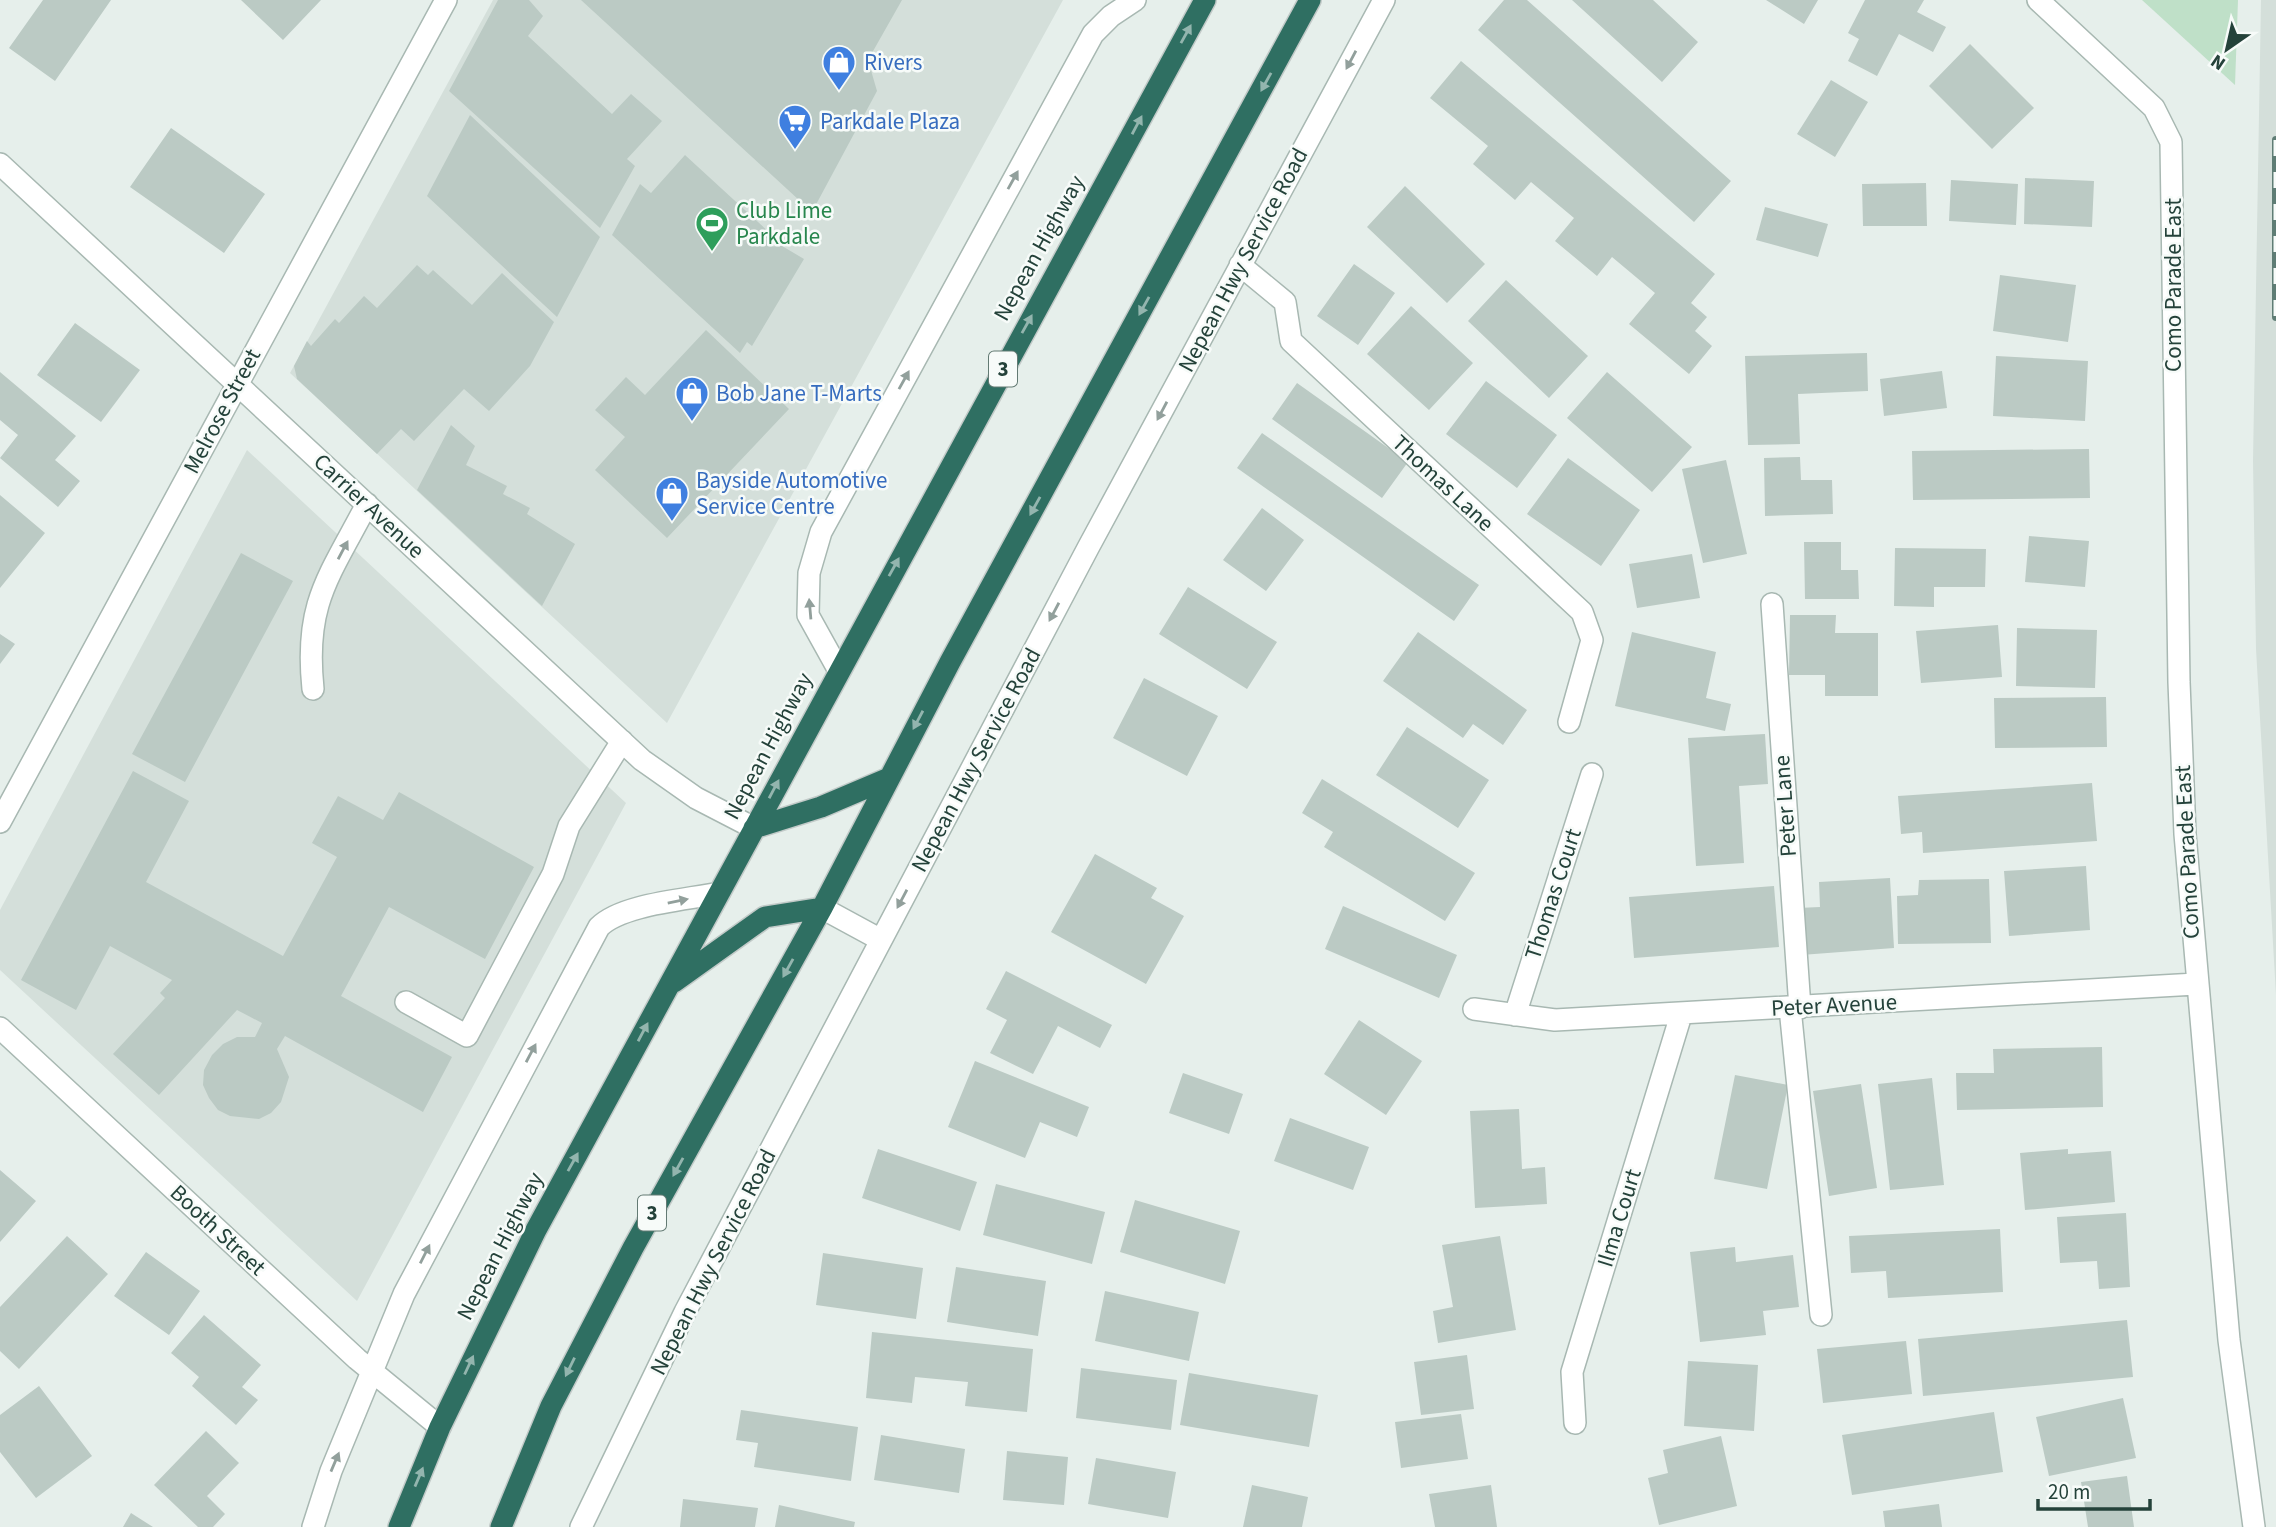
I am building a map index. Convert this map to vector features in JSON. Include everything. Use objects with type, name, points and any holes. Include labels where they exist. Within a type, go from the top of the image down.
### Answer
[{"type":"highway","name":"Nepean Highway","points":[[399,1527],[440,1427],[536,1230],[838,669],[1205,0]]},
{"type":"highway","name":"3","points":[[501,1527],[551,1406],[581,1346],[822,908],[887,779],[1310,0]]},
{"type":"highway","points":[[754,828],[821,807],[887,779]]},
{"type":"highway","points":[[667,988],[765,917],[822,908]]},
{"type":"street","name":"Melrose Street","points":[[0,822],[446,0]]},
{"type":"street","points":[[838,669],[808,615],[809,573],[821,532],[1093,34],[1111,16],[1135,0]]},
{"type":"street","name":"Nepean Hwy Service Road","points":[[581,1527],[685,1312],[1240,265],[1384,0]]},
{"type":"street","name":"Como Parade East","points":[[2038,0],[2154,108],[2171,142],[2179,682],[2185,834],[2229,1340],[2254,1527]]},
{"type":"street","name":"Carrier Avenue","points":[[0,164],[622,741],[679,787],[754,828]]},
{"type":"street","name":"Thomas Lane","points":[[1240,265],[1285,302],[1291,341],[1582,612],[1592,640],[1569,722]]},
{"type":"street","points":[[313,689],[310,629],[318,595],[367,504]]},
{"type":"street","name":"Peter Lane","points":[[1772,604],[1795,1008],[1821,1315]]},
{"type":"street","points":[[406,1002],[467,1036],[553,874],[569,826],[622,741]]},
{"type":"street","name":"Thomas Court","points":[[1515,1015],[1592,774]]},
{"type":"street","points":[[313,1527],[331,1471],[404,1294],[598,927],[606,920],[629,911],[719,893]]},
{"type":"street","points":[[822,908],[881,940]]},
{"type":"street","name":"Peter Avenue","points":[[1474,1009],[1555,1020],[2196,984]]},
{"type":"street","name":"Ilma Court","points":[[1575,1423],[1572,1372],[1681,1015]]},
{"type":"street","name":"Booth Street","points":[[0,1028],[373,1372],[440,1427]]},
{"type":"shaded area","points":[[493,0],[1063,0],[667,723],[290,373]]},
{"type":"shaded area","points":[[2261,0],[2276,0],[2276,995],[2256,649],[2253,461]]},
{"type":"shaded area","points":[[247,450],[626,803],[357,1301],[0,970],[0,910]]},
{"type":"green space","points":[[2142,0],[2238,0],[2235,85]]},
{"type":"building","points":[[43,0],[111,0],[55,81],[9,48]]},
{"type":"building","points":[[241,0],[321,0],[283,40]]},
{"type":"building","points":[[498,0],[529,0],[543,16],[528,36],[612,114],[631,94],[662,121],[627,159],[635,166],[600,228],[449,91]]},
{"type":"building","name":"Parkdale Plaza","points":[[581,0],[902,0],[868,60],[877,91],[812,212]]},
{"type":"building","points":[[1504,0],[1527,0],[1731,181],[1694,222],[1478,30]]},
{"type":"building","points":[[1572,0],[1653,0],[1698,42],[1662,82]]},
{"type":"building","points":[[1766,0],[1818,0],[1804,24]]},
{"type":"building","points":[[1865,0],[1924,0],[1917,12],[1946,27],[1933,52],[1899,34],[1877,76],[1848,61],[1859,39],[1848,33]]},
{"type":"building","points":[[1970,44],[2034,108],[1992,149],[1929,86]]},
{"type":"building","points":[[1461,61],[1715,274],[1691,303],[1707,317],[1695,331],[1712,346],[1689,374],[1629,324],[1655,293],[1612,257],[1597,276],[1555,241],[1574,218],[1531,182],[1515,200],[1473,164],[1488,146],[1430,98]]},
{"type":"building","points":[[1831,80],[1868,102],[1835,157],[1797,134]]},
{"type":"building","points":[[470,115],[600,237],[557,317],[427,196]]},
{"type":"building","points":[[171,128],[265,194],[224,253],[130,187]]},
{"type":"building","name":"Club Lime Parkdale","points":[[685,155],[771,234],[766,239],[774,247],[777,243],[804,259],[752,346],[747,342],[740,353],[612,235],[640,184],[651,193]]},
{"type":"building","points":[[2025,178],[2094,181],[2092,227],[2024,224]]},
{"type":"building","points":[[1951,180],[2018,184],[2016,225],[1949,221]]},
{"type":"building","points":[[1926,183],[1927,226],[1863,226],[1862,184]]},
{"type":"building","points":[[1405,186],[1485,264],[1447,303],[1367,227]]},
{"type":"building","points":[[1765,207],[1828,224],[1818,257],[1756,240]]},
{"type":"building","points":[[1354,264],[1395,293],[1358,345],[1317,316]]},
{"type":"building","points":[[417,265],[428,275],[433,270],[472,305],[502,273],[554,322],[530,366],[489,411],[464,389],[414,441],[401,429],[377,454],[297,379],[294,366],[307,341],[311,346],[335,319],[339,323],[364,296],[377,308]]},
{"type":"building","points":[[2000,275],[2076,285],[2068,342],[1993,331]]},
{"type":"building","points":[[1506,280],[1588,356],[1549,398],[1468,321]]},
{"type":"building","points":[[1411,306],[1473,363],[1429,410],[1367,354]]},
{"type":"building","points":[[75,323],[140,370],[101,422],[37,375]]},
{"type":"building","name":"Bob Jane T-Marts","points":[[706,330],[789,409],[667,538],[595,470],[625,437],[595,410],[626,377],[645,395]]},
{"type":"building","points":[[1867,353],[1868,391],[1798,394],[1800,444],[1748,445],[1745,356]]},
{"type":"building","points":[[1996,356],[2088,361],[2085,421],[1993,416]]},
{"type":"building","points":[[1942,371],[1947,408],[1884,416],[1880,379]]},
{"type":"building","points":[[0,372],[76,436],[55,460],[80,481],[58,507],[0,458],[18,435],[0,420]]},
{"type":"building","points":[[1607,372],[1692,447],[1652,492],[1567,418]]},
{"type":"building","points":[[1486,381],[1557,435],[1517,488],[1446,434]]},
{"type":"building","points":[[1297,383],[1408,462],[1382,498],[1272,419]]},
{"type":"building","points":[[451,425],[475,446],[466,465],[507,486],[503,494],[530,508],[527,514],[575,544],[542,606],[417,490]]},
{"type":"building","points":[[1262,433],[1479,585],[1454,621],[1237,468]]},
{"type":"building","points":[[2089,449],[2090,498],[1913,500],[1912,451]]},
{"type":"building","points":[[1800,457],[1801,480],[1832,480],[1833,514],[1765,516],[1764,458]]},
{"type":"building","points":[[1568,458],[1640,510],[1601,566],[1527,514]]},
{"type":"building","points":[[1726,460],[1747,554],[1703,563],[1682,469]]},
{"type":"building","points":[[0,495],[45,533],[0,588]]},
{"type":"building","points":[[1262,508],[1304,540],[1266,591],[1223,560]]},
{"type":"building","points":[[2029,536],[2089,541],[2085,587],[2025,582]]},
{"type":"building","points":[[1804,542],[1841,542],[1841,570],[1858,570],[1859,599],[1805,599]]},
{"type":"building","points":[[1895,548],[1986,549],[1985,587],[1934,587],[1934,607],[1894,606]]},
{"type":"building","points":[[241,553],[293,581],[185,782],[132,754]]},
{"type":"building","points":[[1692,554],[1700,598],[1637,608],[1629,564]]},
{"type":"building","points":[[1188,587],[1277,642],[1247,689],[1159,634]]},
{"type":"building","points":[[1790,615],[1836,615],[1835,633],[1878,633],[1878,696],[1825,696],[1825,675],[1789,675]]},
{"type":"building","points":[[1998,625],[2002,677],[1921,683],[1916,631]]},
{"type":"building","points":[[2017,628],[2097,630],[2095,688],[2016,686]]},
{"type":"building","points":[[1418,632],[1527,710],[1503,745],[1473,724],[1463,738],[1383,681]]},
{"type":"building","points":[[1632,632],[1716,652],[1706,698],[1731,704],[1725,731],[1615,706]]},
{"type":"building","points":[[0,634],[15,644],[0,664]]},
{"type":"building","points":[[1144,678],[1218,716],[1187,776],[1113,738]]},
{"type":"building","points":[[2106,697],[2107,747],[1995,748],[1994,698]]},
{"type":"building","points":[[1407,727],[1489,780],[1458,828],[1376,775]]},
{"type":"building","points":[[1765,734],[1768,784],[1739,786],[1744,863],[1696,866],[1688,738]]},
{"type":"building","points":[[133,771],[189,801],[146,882],[283,956],[337,857],[312,843],[338,796],[383,820],[399,792],[534,867],[485,959],[389,907],[341,996],[452,1057],[423,1112],[285,1036],[277,1049],[289,1077],[281,1102],[271,1113],[259,1119],[230,1116],[218,1110],[203,1085],[204,1070],[212,1055],[223,1044],[237,1037],[255,1037],[262,1023],[237,1010],[159,1095],[113,1054],[165,998],[160,993],[172,980],[110,946],[76,1010],[21,980]]},
{"type":"building","points":[[1322,779],[1475,873],[1445,921],[1324,847],[1333,832],[1302,813]]},
{"type":"building","points":[[2092,783],[2097,841],[1923,853],[1922,832],[1901,834],[1898,796]]},
{"type":"building","points":[[1095,854],[1157,888],[1151,898],[1184,916],[1146,984],[1051,932]]},
{"type":"building","points":[[2086,866],[2090,930],[2009,936],[2004,871]]},
{"type":"building","points":[[1890,878],[1894,948],[1801,955],[1798,908],[1820,907],[1819,882]]},
{"type":"building","points":[[1989,879],[1991,943],[1898,944],[1897,896],[1918,895],[1919,880]]},
{"type":"building","points":[[1774,886],[1779,947],[1634,958],[1629,897]]},
{"type":"building","points":[[1343,906],[1457,955],[1439,998],[1325,949]]},
{"type":"building","points":[[1006,971],[1112,1025],[1100,1048],[1058,1026],[1033,1074],[990,1053],[1007,1020],[986,1009]]},
{"type":"building","points":[[1359,1020],[1422,1061],[1386,1115],[1324,1074]]},
{"type":"building","points":[[2102,1047],[2103,1107],[1957,1110],[1956,1073],[1994,1073],[1993,1049]]},
{"type":"building","points":[[975,1061],[1089,1107],[1077,1137],[1040,1122],[1025,1158],[948,1127]]},
{"type":"building","points":[[1183,1073],[1243,1094],[1229,1134],[1169,1113]]},
{"type":"building","points":[[1735,1075],[1788,1085],[1767,1189],[1714,1179]]},
{"type":"building","points":[[1932,1078],[1944,1185],[1890,1190],[1878,1084]]},
{"type":"building","points":[[1861,1084],[1877,1188],[1829,1196],[1813,1091]]},
{"type":"building","points":[[1519,1109],[1522,1169],[1545,1167],[1547,1204],[1475,1208],[1470,1111]]},
{"type":"building","points":[[1290,1118],[1369,1147],[1353,1190],[1274,1161]]},
{"type":"building","points":[[878,1149],[977,1182],[960,1231],[862,1198]]},
{"type":"building","points":[[2068,1149],[2068,1154],[2111,1151],[2115,1202],[2025,1210],[2020,1153]]},
{"type":"building","points":[[0,1170],[36,1201],[0,1242]]},
{"type":"building","points":[[996,1184],[1105,1212],[1092,1264],[983,1235]]},
{"type":"building","points":[[1135,1200],[1240,1231],[1225,1284],[1120,1252]]},
{"type":"building","points":[[2126,1213],[2130,1287],[2099,1289],[2097,1261],[2060,1263],[2057,1217]]},
{"type":"building","points":[[2000,1229],[2003,1292],[1888,1298],[1886,1271],[1851,1273],[1849,1236]]},
{"type":"building","points":[[67,1236],[108,1274],[19,1369],[0,1351],[0,1307]]},
{"type":"building","points":[[1500,1236],[1516,1330],[1438,1343],[1433,1311],[1453,1307],[1442,1245]]},
{"type":"building","points":[[1735,1247],[1736,1262],[1793,1255],[1799,1307],[1763,1311],[1766,1335],[1700,1342],[1690,1252]]},
{"type":"building","points":[[146,1252],[200,1291],[169,1335],[114,1296]]},
{"type":"building","points":[[823,1253],[923,1268],[916,1319],[816,1305]]},
{"type":"building","points":[[956,1267],[1046,1281],[1038,1336],[947,1322]]},
{"type":"building","points":[[1105,1291],[1199,1312],[1189,1361],[1095,1341]]},
{"type":"building","points":[[204,1315],[261,1365],[242,1387],[258,1400],[236,1425],[192,1386],[199,1377],[171,1353]]},
{"type":"building","points":[[2127,1320],[2133,1377],[1923,1396],[1918,1339]]},
{"type":"building","points":[[872,1332],[1033,1349],[1027,1412],[965,1406],[968,1382],[915,1377],[912,1403],[866,1398]]},
{"type":"building","points":[[1906,1341],[1912,1394],[1823,1403],[1817,1349]]},
{"type":"building","points":[[1467,1355],[1474,1409],[1421,1415],[1414,1362]]},
{"type":"building","points":[[1688,1361],[1758,1365],[1754,1431],[1684,1426]]},
{"type":"building","points":[[1081,1368],[1177,1380],[1171,1430],[1076,1418]]},
{"type":"building","points":[[1189,1373],[1318,1395],[1309,1447],[1180,1425]]},
{"type":"building","points":[[39,1386],[92,1456],[36,1498],[0,1452],[0,1415]]},
{"type":"building","points":[[2123,1398],[2136,1458],[2049,1476],[2036,1417]]},
{"type":"building","points":[[741,1410],[858,1427],[851,1481],[754,1467],[758,1443],[736,1440]]},
{"type":"building","points":[[1994,1412],[2003,1472],[1852,1495],[1842,1435]]},
{"type":"building","points":[[1461,1414],[1468,1459],[1401,1468],[1395,1422]]},
{"type":"building","points":[[206,1431],[239,1463],[207,1496],[225,1514],[213,1527],[198,1527],[154,1485]]},
{"type":"building","points":[[881,1435],[965,1449],[959,1493],[874,1480]]},
{"type":"building","points":[[1721,1436],[1737,1506],[1659,1525],[1648,1478],[1668,1473],[1663,1450]]},
{"type":"building","points":[[1007,1451],[1068,1457],[1064,1505],[1003,1500]]},
{"type":"building","points":[[1096,1458],[1176,1472],[1168,1518],[1088,1504]]},
{"type":"building","points":[[2127,1476],[2134,1527],[2088,1527],[2081,1482]]},
{"type":"building","points":[[1252,1485],[1308,1497],[1302,1527],[1243,1527]]},
{"type":"building","points":[[1491,1485],[1497,1527],[1435,1527],[1429,1494]]},
{"type":"building","points":[[683,1499],[758,1508],[755,1527],[680,1527]]},
{"type":"building","points":[[1939,1504],[1942,1527],[1885,1527],[1883,1511]]},
{"type":"building","points":[[779,1505],[855,1522],[854,1527],[775,1527]]},
{"type":"building","points":[[131,1513],[153,1527],[123,1527]]},
{"type":"railway","points":[[2276,140],[2276,317]]},
{"type":"place","name":"Rivers","points":[[839,92]]},
{"type":"place","name":"Parkdale Plaza","points":[[795,151]]},
{"type":"place","name":"Club Lime Parkdale","points":[[712,253]]},
{"type":"place","name":"Bob Jane T-Marts","points":[[692,423]]},
{"type":"place","name":"Bayside Automotive Service Centre","points":[[672,523]]}]
